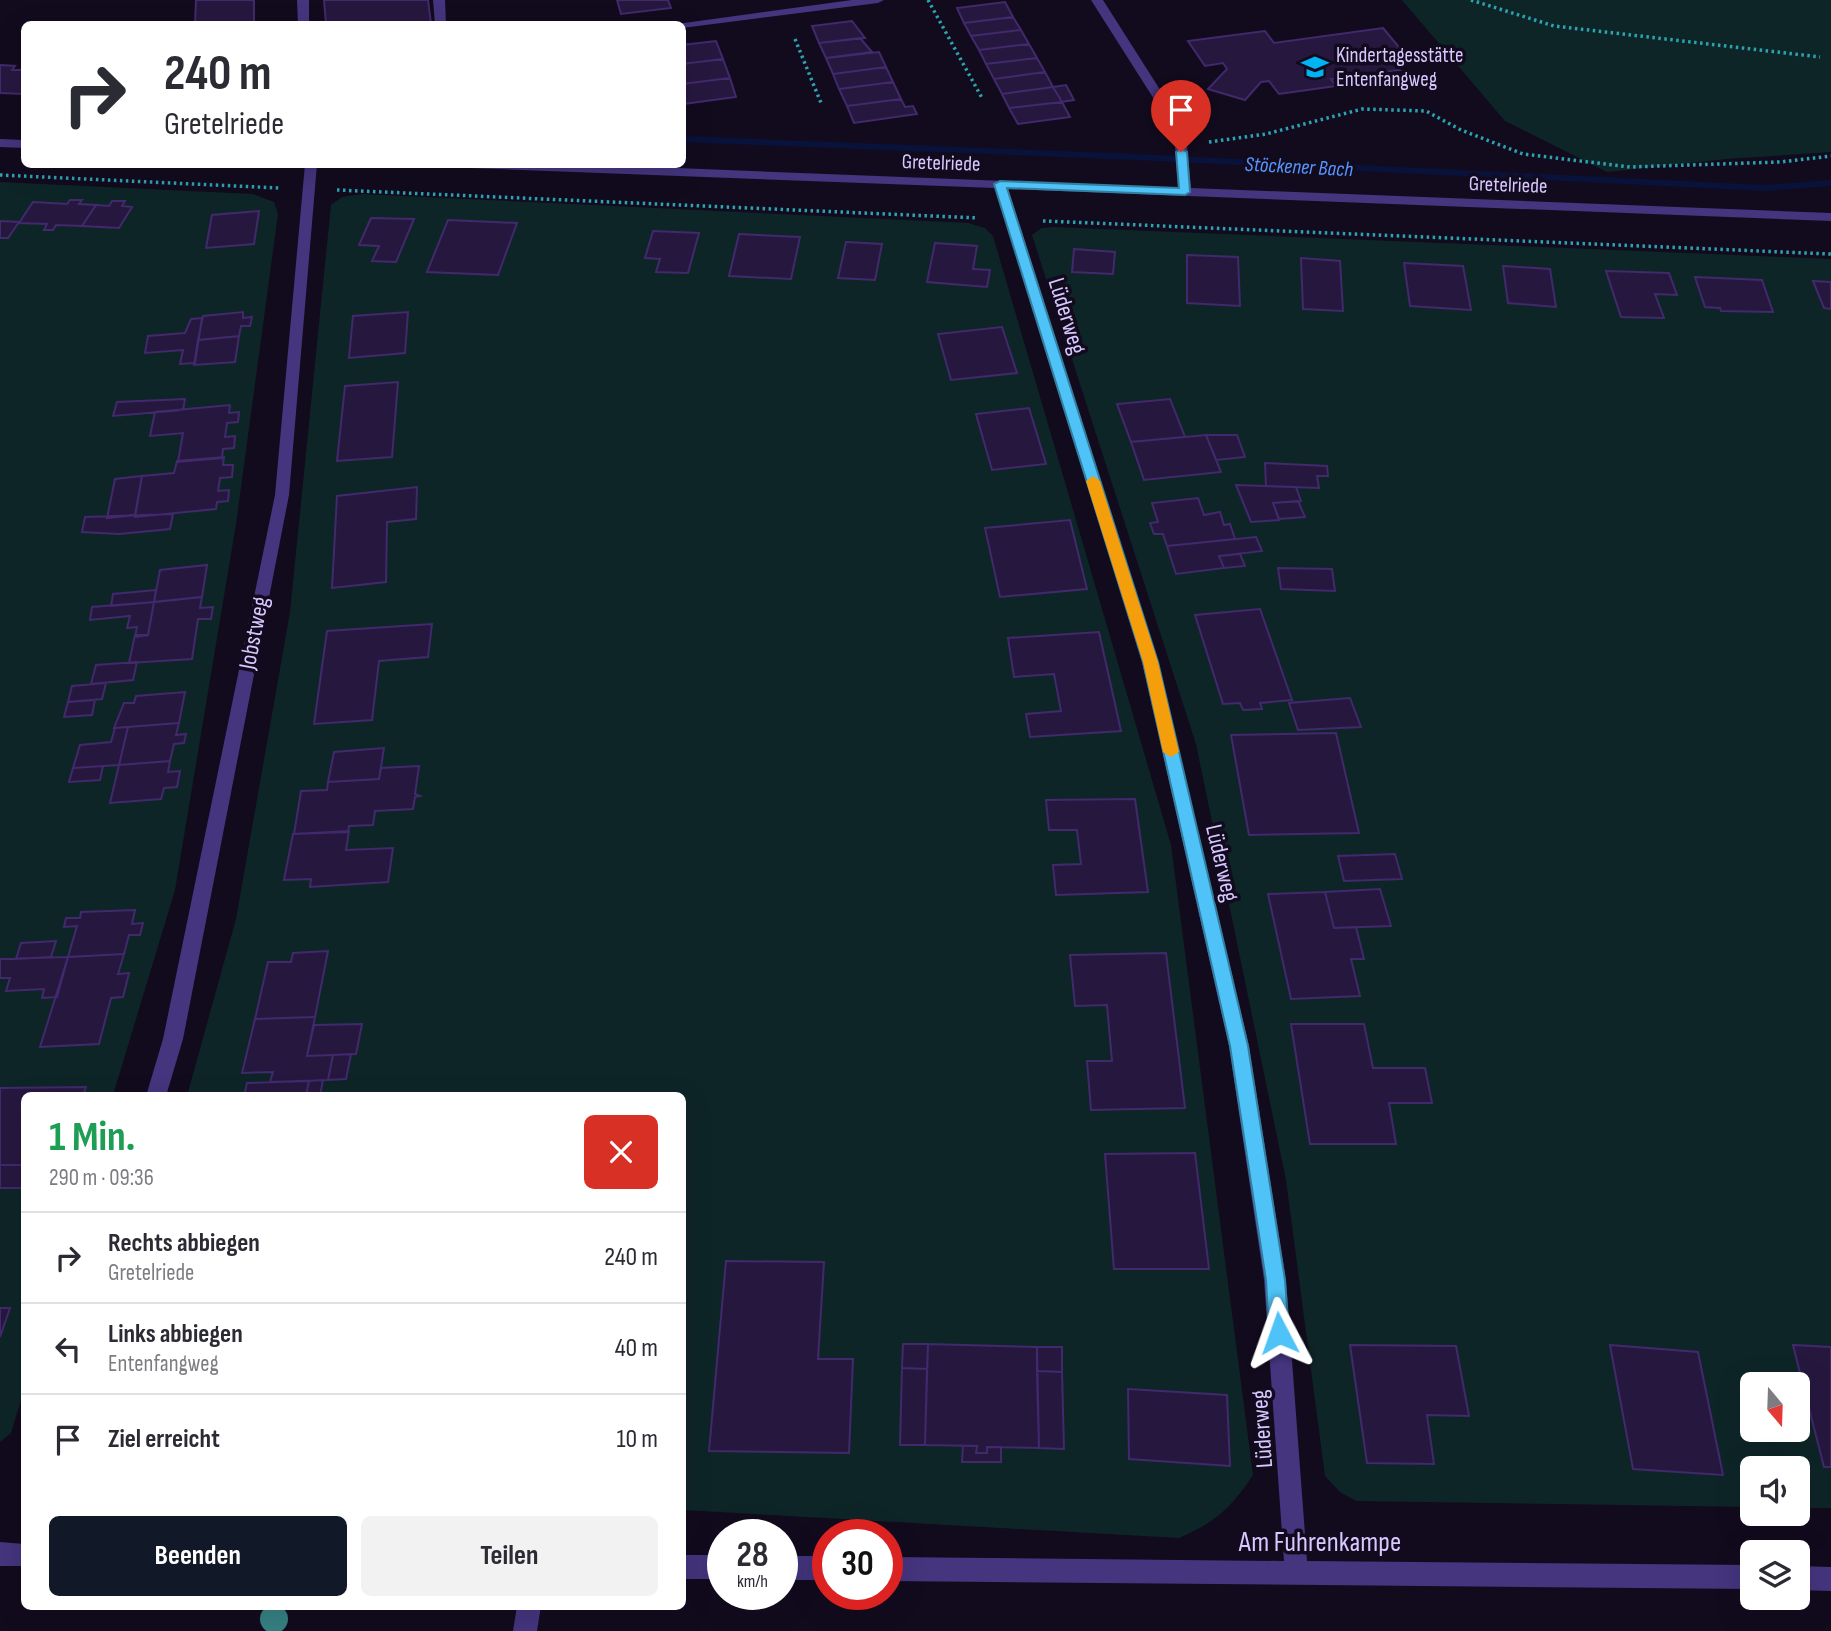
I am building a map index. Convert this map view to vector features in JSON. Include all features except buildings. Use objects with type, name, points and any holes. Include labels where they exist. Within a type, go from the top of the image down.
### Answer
[{"type":"street","points":[[303,0],[304,21]]},
{"type":"street","points":[[439,0],[441,21]]},
{"type":"street","points":[[686,24],[878,0]]},
{"type":"street","points":[[1097,0],[1165,107],[1181,149],[1184,186]]},
{"type":"street","points":[[0,143],[21,144]]},
{"type":"street","name":"Jobstweg","points":[[157,1092],[173,1039],[282,495],[310,168]]},
{"type":"street","name":"Gretelriede","points":[[575,168],[1000,184],[1184,186],[1831,217]]},
{"type":"street","name":"Lüderweg","points":[[1000,184],[1150,662],[1239,1046],[1275,1280],[1296,1572]]},
{"type":"street","points":[[686,1567],[707,1567]]},
{"type":"street","name":"Am Fuhrenkampe","points":[[903,1569],[1740,1577]]},
{"type":"street","points":[[1810,1578],[1831,1579]]},
{"type":"street","points":[[525,1631],[528,1610]]},
{"type":"path","points":[[928,0],[982,98]]},
{"type":"path","points":[[1472,0],[1554,26],[1820,57]]},
{"type":"path","points":[[784,12],[821,103]]},
{"type":"path","points":[[1181,149],[1266,134],[1362,109],[1426,111],[1461,131],[1523,154],[1630,167],[1780,162],[1831,156]]},
{"type":"path","points":[[0,176],[1831,254]]},
{"type":"green space","points":[[1402,0],[1831,0],[1831,152],[1726,159],[1607,172],[1505,121]]},
{"type":"green space","points":[[0,182],[253,194],[274,202],[278,214],[236,524],[175,890],[114,1092],[21,1092],[21,1400],[11,1433],[0,1442]]},
{"type":"green space","points":[[362,194],[968,223],[985,228],[993,236],[1171,845],[1253,1475],[1230,1505],[1213,1520],[1179,1538],[903,1522],[903,1519],[842,1519],[686,1510],[686,1092],[188,1092],[236,919],[290,612],[331,205],[342,197]]},
{"type":"green space","points":[[1054,227],[1831,259],[1831,1508],[1810,1508],[1810,1456],[1740,1456],[1740,1507],[1356,1501],[1340,1492],[1325,1476],[1286,1180],[1196,744],[1032,235],[1042,228]]},
{"type":"waterway","name":"Stöckener Bach","points":[[686,139],[1137,157],[1765,188],[1831,183]]},
{"type":"slow traffic","points":[[1093,481],[1150,662],[1171,752]]},
{"type":"place","name":"Kindertagesstätte Entenfangweg","points":[[1315,67]]},
{"type":"route","points":[[1181,152],[1185,192],[1000,184],[1150,662],[1239,1046],[1275,1280],[1279,1333]]}]
